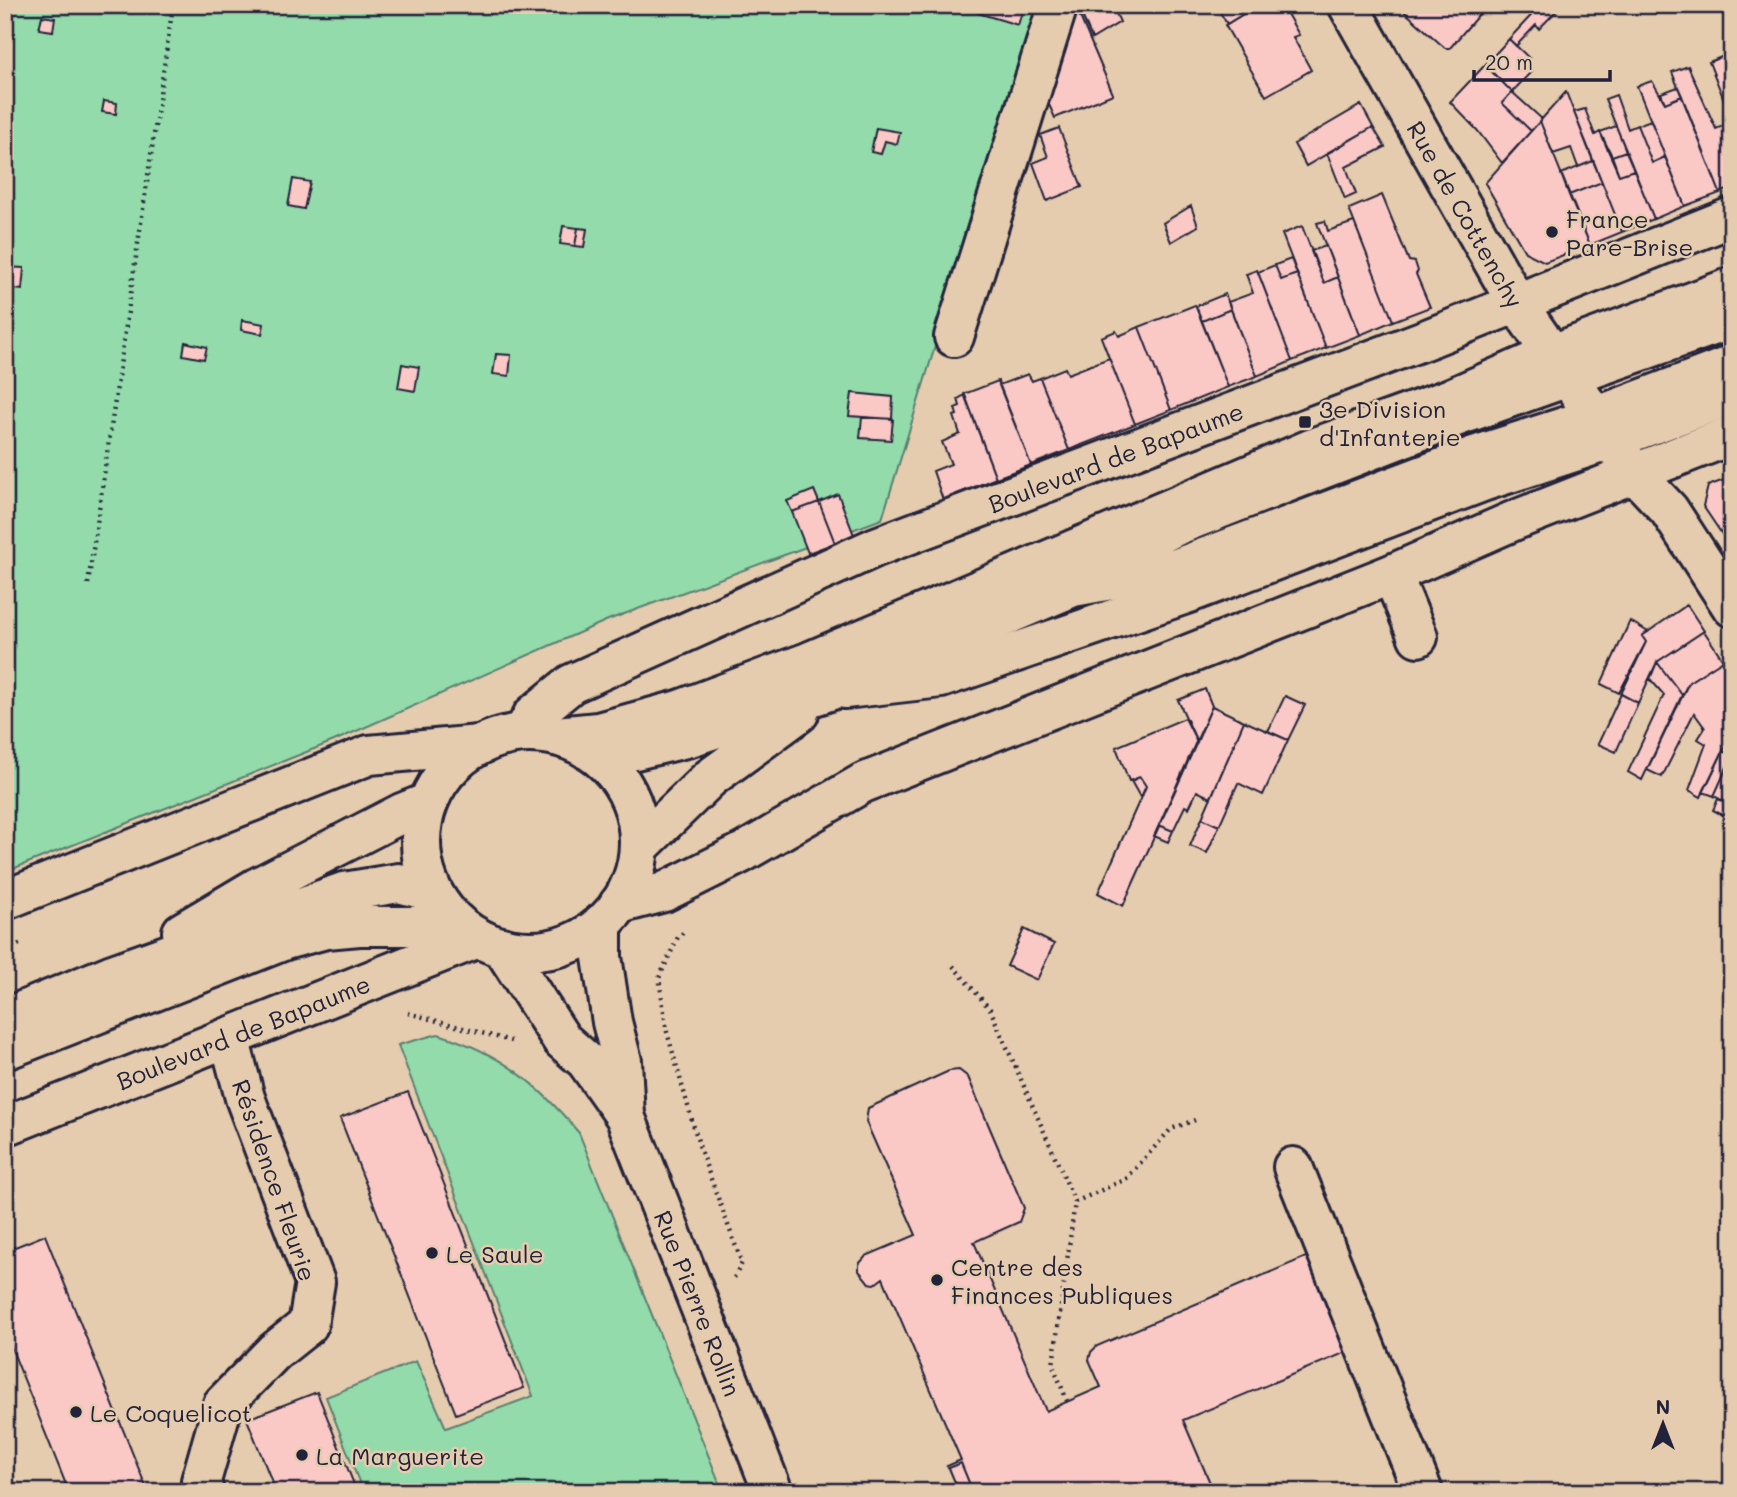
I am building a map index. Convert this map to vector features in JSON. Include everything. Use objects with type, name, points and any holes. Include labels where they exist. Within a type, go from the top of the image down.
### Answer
[{"type":"street","points":[[954,337],[1058,5]]},
{"type":"street","name":"Rue de Cottenchy","points":[[1348,5],[1516,302],[1634,474],[1669,510],[1732,607]]},
{"type":"street","name":"Boulevard de Bapaume","points":[[556,739],[533,715],[571,684],[876,547],[1414,344],[1732,217]]},
{"type":"street","points":[[1073,587],[1112,558],[1178,525],[1458,416],[1732,287]]},
{"type":"street","points":[[5,900],[369,755],[556,739],[598,732],[679,710],[808,662],[1313,448],[1451,398],[1732,319]]},
{"type":"street","points":[[639,847],[709,778],[829,691],[941,678],[1189,593],[1485,481],[1603,428],[1732,365]]},
{"type":"street","points":[[556,739],[635,750],[690,737],[829,691],[1073,587],[1177,568],[1474,456],[1603,428],[1732,395]]},
{"type":"street","points":[[5,1051],[285,940],[326,929],[480,937],[528,950],[555,947],[580,938],[611,914],[731,859],[863,783],[1392,574],[1513,521],[1732,435]]},
{"type":"street","points":[[1392,574],[1418,637]]},
{"type":"street","points":[[556,739],[621,781],[638,824],[639,847],[633,877],[611,914]]},
{"type":"street","points":[[432,892],[424,866],[421,839],[427,803],[440,780],[457,760],[479,745]]},
{"type":"street","points":[[110,975],[256,888],[401,813],[427,803]]},
{"type":"street","points":[[5,1018],[110,975],[344,892],[399,883],[432,892],[480,937]]},
{"type":"street","name":"Rue Pierre Rollin","points":[[611,914],[602,957],[612,1022],[622,1061],[625,1116]]},
{"type":"street","name":"Boulevard de Bapaume","points":[[5,1126],[480,937]]},
{"type":"street","name":"Rue Pierre Rollin","points":[[480,937],[562,1040],[586,1061],[625,1116],[709,1336],[773,1492]]},
{"type":"street","name":"Résidence Fleurie","points":[[204,1492],[201,1481],[223,1404],[274,1352],[308,1325],[315,1282],[245,1098],[229,1037]]},
{"type":"street","points":[[1293,1167],[1423,1492]]},
{"type":"path","points":[[88,584],[173,5]]},
{"type":"path","points":[[687,929],[678,937],[659,978],[667,1032],[701,1152],[742,1263],[723,1299],[709,1336]]},
{"type":"path","points":[[953,966],[990,1009],[1075,1202],[1053,1365],[1067,1401]]},
{"type":"path","points":[[407,1013],[513,1042],[524,1042]]},
{"type":"path","points":[[1075,1202],[1126,1179],[1171,1129],[1195,1121]]},
{"type":"green space","points":[[5,5],[1040,5],[882,519],[608,620],[334,741],[5,872]]},
{"type":"green space","points":[[438,1034],[481,1050],[499,1060],[533,1085],[579,1133],[723,1492],[363,1492],[326,1397],[416,1361],[446,1428],[533,1396],[398,1045]]},
{"type":"building","points":[[980,5],[1024,5],[1018,25],[978,13]]},
{"type":"building","points":[[1075,5],[1113,94],[1055,118],[1046,98]]},
{"type":"building","points":[[1083,5],[1112,5],[1120,22],[1092,39],[1079,8]]},
{"type":"building","points":[[1216,5],[1258,5],[1227,24]]},
{"type":"building","points":[[1258,5],[1282,5],[1299,35],[1293,37],[1311,70],[1266,96],[1225,25]]},
{"type":"building","points":[[1397,5],[1486,6],[1450,48],[1445,48]]},
{"type":"building","points":[[1541,5],[1562,5],[1539,29],[1536,25],[1516,46],[1509,39]]},
{"type":"building","points":[[42,16],[55,18],[53,31],[39,29]]},
{"type":"building","points":[[1509,39],[1529,58],[1524,64],[1532,71],[1512,92],[1485,65]]},
{"type":"building","points":[[1726,55],[1732,68],[1732,120],[1709,62]]},
{"type":"building","points":[[1485,65],[1512,92],[1502,103],[1531,131],[1502,163],[1477,130],[1450,102]]},
{"type":"building","points":[[1688,66],[1716,129],[1732,122],[1732,188],[1720,193],[1672,72]]},
{"type":"building","points":[[1652,81],[1665,103],[1682,96],[1720,193],[1685,206],[1637,86]]},
{"type":"building","points":[[1678,87],[1682,96],[1665,103],[1661,93]]},
{"type":"building","points":[[1512,92],[1542,119],[1531,131],[1502,103]]},
{"type":"building","points":[[1566,92],[1593,161],[1578,167],[1571,148],[1553,154],[1540,121]]},
{"type":"building","points":[[1616,95],[1628,129],[1637,125],[1652,163],[1665,157],[1685,206],[1654,219],[1605,99]]},
{"type":"building","points":[[104,101],[117,103],[116,114],[102,112]]},
{"type":"building","points":[[1361,105],[1373,127],[1306,166],[1294,144]]},
{"type":"building","points":[[1585,109],[1595,135],[1600,132],[1619,175],[1634,170],[1654,219],[1622,232],[1574,112]]},
{"type":"building","points":[[1651,120],[1665,157],[1652,163],[1637,125]]},
{"type":"building","points":[[1540,121],[1590,245],[1545,262],[1525,252],[1485,183]]},
{"type":"building","points":[[1616,126],[1626,151],[1612,156],[1600,132]]},
{"type":"building","points":[[1373,127],[1385,147],[1346,167],[1356,194],[1345,199],[1327,153]]},
{"type":"building","points":[[876,128],[900,132],[897,144],[885,141],[881,154],[871,152]]},
{"type":"building","points":[[1059,128],[1082,187],[1047,201],[1033,163],[1048,157],[1040,135]]},
{"type":"building","points":[[1626,151],[1634,170],[1619,175],[1612,156]]},
{"type":"building","points":[[1593,161],[1602,182],[1569,195],[1561,174]]},
{"type":"building","points":[[293,179],[310,182],[304,209],[288,206]]},
{"type":"building","points":[[1602,182],[1622,232],[1590,245],[1569,195]]},
{"type":"building","points":[[1382,195],[1409,261],[1415,262],[1418,271],[1416,274],[1430,307],[1393,321],[1349,209]]},
{"type":"building","points":[[1191,206],[1198,226],[1171,242],[1163,223]]},
{"type":"building","points":[[1325,221],[1328,231],[1354,222],[1393,321],[1360,335],[1317,223]]},
{"type":"building","points":[[563,226],[578,228],[575,246],[560,244]]},
{"type":"building","points":[[1302,226],[1324,283],[1338,277],[1360,335],[1326,348],[1282,234]]},
{"type":"building","points":[[578,228],[587,229],[584,247],[575,246]]},
{"type":"building","points":[[1326,246],[1338,277],[1324,283],[1311,251]]},
{"type":"building","points":[[1291,259],[1297,274],[1281,280],[1275,265]]},
{"type":"building","points":[[1275,265],[1281,280],[1297,274],[1326,348],[1292,361],[1258,272]]},
{"type":"building","points":[[5,267],[24,268],[22,290],[5,288]]},
{"type":"building","points":[[1257,270],[1292,361],[1257,376],[1228,302],[1253,293],[1246,274]]},
{"type":"building","points":[[1225,294],[1231,309],[1202,321],[1196,306]]},
{"type":"building","points":[[1195,305],[1228,387],[1171,410],[1139,327]]},
{"type":"building","points":[[1231,309],[1257,376],[1228,387],[1202,321]]},
{"type":"building","points":[[242,320],[264,324],[262,334],[241,330]]},
{"type":"building","points":[[1139,327],[1171,410],[1135,424],[1101,337],[1116,331],[1119,336]]},
{"type":"building","points":[[185,342],[207,347],[204,359],[183,355]]},
{"type":"building","points":[[496,354],[511,355],[509,376],[493,374]]},
{"type":"building","points":[[1109,358],[1135,424],[1069,450],[1040,378],[1065,368],[1068,374]]},
{"type":"building","points":[[402,364],[419,367],[415,391],[398,388]]},
{"type":"building","points":[[1028,374],[1032,381],[1040,378],[1069,450],[1031,465],[999,385]]},
{"type":"building","points":[[998,381],[1031,465],[996,478],[964,394]]},
{"type":"building","points":[[852,393],[893,397],[892,419],[849,416]]},
{"type":"building","points":[[965,395],[996,478],[943,500],[933,471],[951,464],[942,442],[960,434],[954,416],[957,415],[955,408],[960,406],[958,399]]},
{"type":"building","points":[[862,417],[893,419],[891,440],[860,438]]},
{"type":"building","points":[[1732,477],[1732,549],[1703,506],[1708,486]]},
{"type":"building","points":[[814,490],[819,502],[792,512],[787,501]]},
{"type":"building","points":[[838,494],[854,535],[835,543],[819,502]]},
{"type":"building","points":[[819,502],[835,543],[808,553],[792,512]]},
{"type":"building","points":[[1687,605],[1704,631],[1657,662],[1638,703],[1621,694],[1646,642],[1642,636]]},
{"type":"building","points":[[1630,621],[1648,632],[1642,636],[1646,642],[1619,693],[1601,684]]},
{"type":"building","points":[[1704,631],[1723,660],[1689,682],[1682,695],[1657,662]]},
{"type":"building","points":[[1723,660],[1732,673],[1732,733],[1701,797],[1689,790],[1706,744],[1698,739],[1705,728],[1694,713],[1662,777],[1647,770],[1689,682]]},
{"type":"building","points":[[1657,662],[1682,695],[1642,780],[1628,772],[1664,695],[1650,679]]},
{"type":"building","points":[[1205,689],[1212,706],[1197,742],[1178,700]]},
{"type":"building","points":[[1621,694],[1638,703],[1616,752],[1598,744]]},
{"type":"building","points":[[1285,696],[1305,705],[1288,740],[1268,731]]},
{"type":"building","points":[[1212,706],[1244,721],[1211,798],[1197,791],[1189,808],[1185,806],[1173,831],[1159,825]]},
{"type":"building","points":[[1185,718],[1197,742],[1123,906],[1098,893],[1146,786],[1140,777],[1129,781],[1116,747]]},
{"type":"building","points":[[1244,721],[1288,740],[1263,795],[1238,783],[1219,826],[1202,818]]},
{"type":"building","points":[[1723,751],[1732,756],[1714,796],[1703,792]]},
{"type":"building","points":[[1732,756],[1732,789],[1725,802],[1714,796]]},
{"type":"building","points":[[1140,777],[1146,786],[1141,799],[1131,781]]},
{"type":"building","points":[[1718,799],[1732,805],[1732,820],[1713,810]]},
{"type":"building","points":[[1202,818],[1219,826],[1207,853],[1190,846]]},
{"type":"building","points":[[1159,825],[1173,831],[1168,842],[1154,836]]},
{"type":"building","points":[[1024,929],[1054,944],[1037,980],[1007,966]]},
{"type":"building","name":"Centre des Finances Publiques","points":[[959,1070],[968,1077],[1024,1208],[1019,1222],[974,1242],[1046,1411],[1101,1387],[1089,1360],[1091,1352],[1097,1346],[1313,1254],[1330,1290],[1322,1293],[1327,1303],[1334,1300],[1347,1349],[1342,1354],[1183,1420],[1214,1492],[973,1492],[961,1463],[949,1468],[947,1466],[961,1460],[883,1278],[875,1284],[869,1283],[859,1271],[859,1264],[866,1256],[916,1235],[866,1122],[868,1108],[949,1071]]},
{"type":"building","name":"Le Saule","points":[[408,1092],[524,1388],[456,1414],[340,1118]]},
{"type":"building","name":"Le Coquelicot","points":[[45,1235],[148,1492],[69,1492],[5,1332],[5,1251]]},
{"type":"building","name":"La Marguerite","points":[[317,1392],[357,1492],[276,1492],[247,1419]]},
{"type":"building","points":[[961,1463],[973,1492],[959,1492],[949,1468]]},
{"type":"place","name":"France Pare-Brise","points":[[1552,232]]},
{"type":"place","name":"3e Division d'Infanterie","points":[[1305,422]]},
{"type":"place","name":"Le Saule","points":[[432,1253]]},
{"type":"place","name":"Centre des Finances Publiques","points":[[937,1280]]},
{"type":"place","name":"Le Coquelicot","points":[[76,1412]]},
{"type":"place","name":"La Marguerite","points":[[302,1455]]}]
